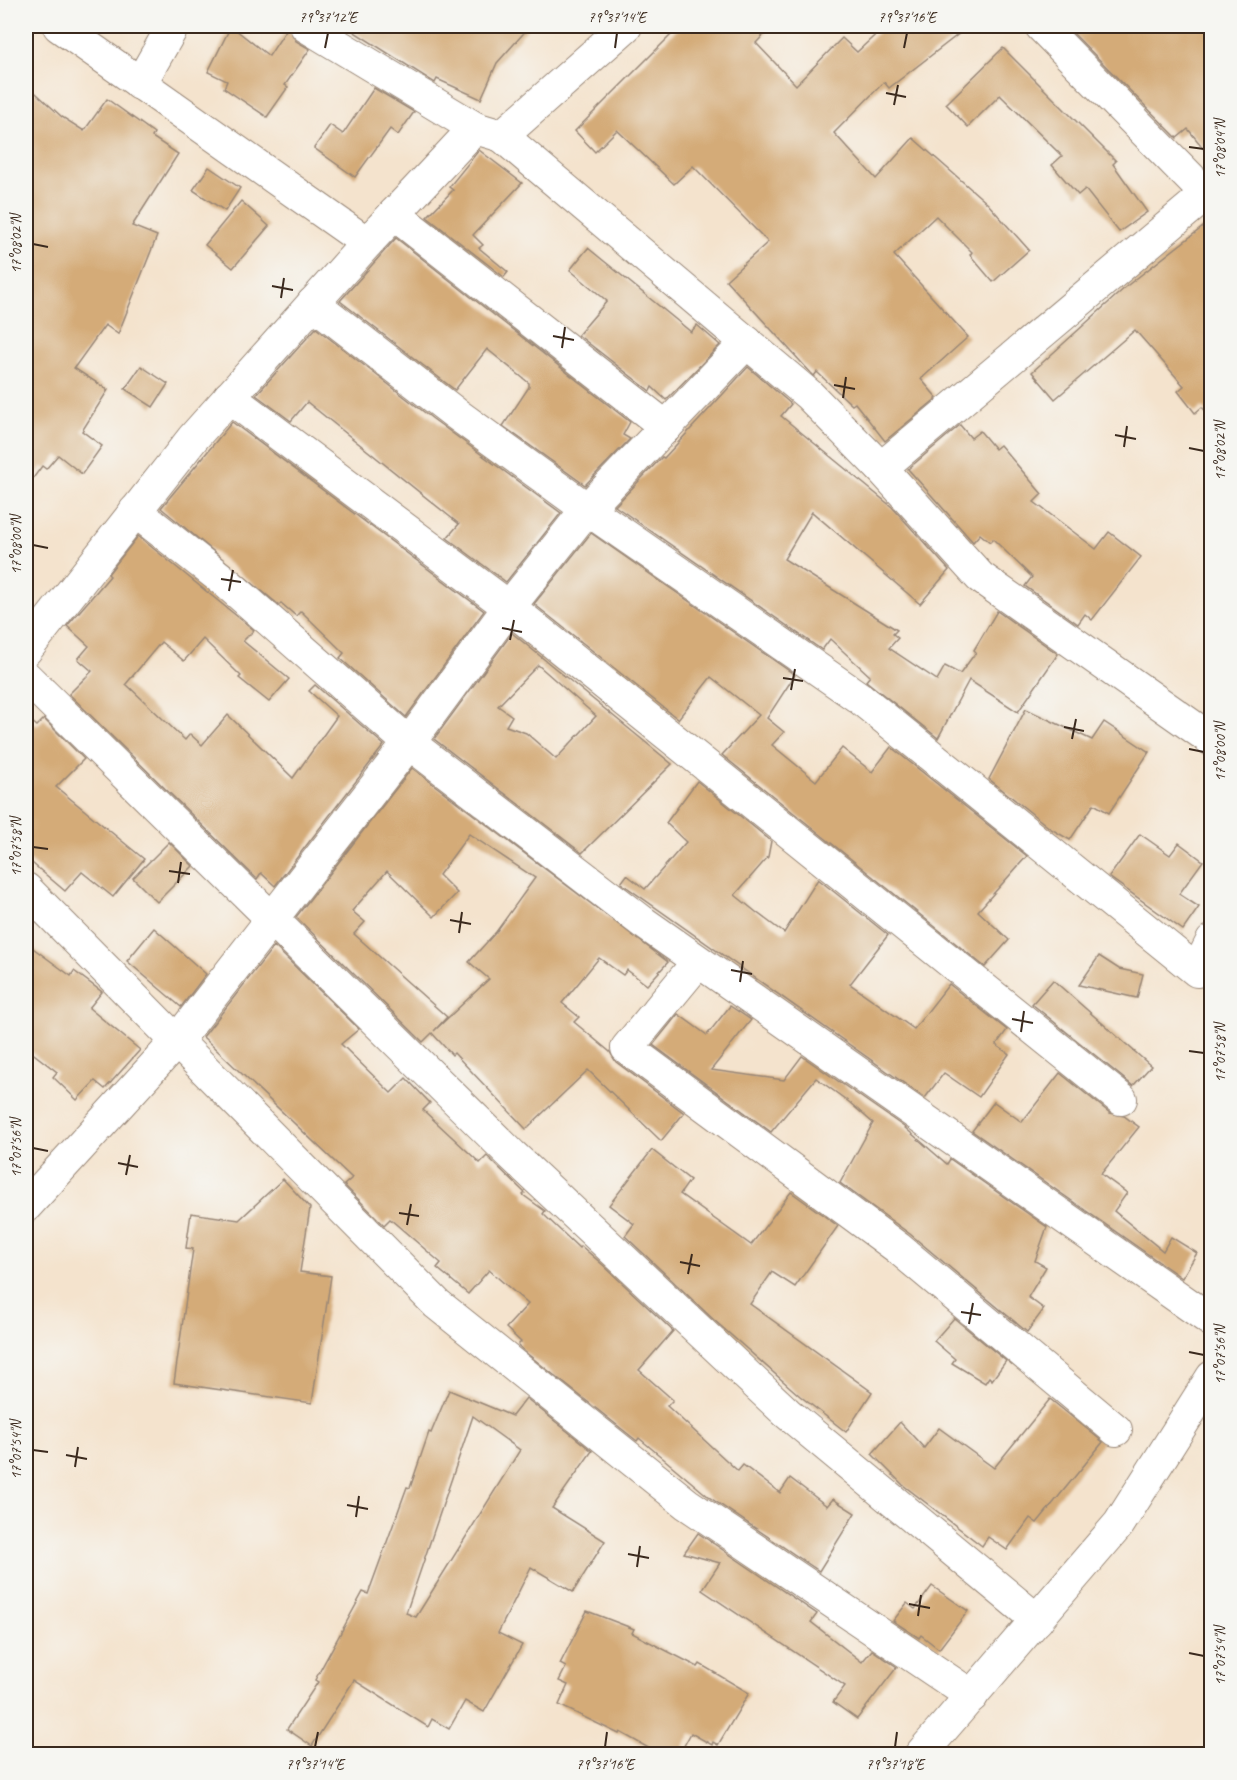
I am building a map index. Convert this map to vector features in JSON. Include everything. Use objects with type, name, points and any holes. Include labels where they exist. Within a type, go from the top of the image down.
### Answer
[{"type":"street","points":[[59,26],[367,243]]},
{"type":"street","points":[[140,84],[173,26]]},
{"type":"street","points":[[306,26],[488,132],[809,394],[881,468],[980,576],[1212,740]]},
{"type":"street","points":[[26,650],[135,511],[229,397],[394,214],[488,132],[626,26]]},
{"type":"street","points":[[881,468],[1196,203],[1210,197],[1041,26]]},
{"type":"street","points":[[394,214],[666,427]]},
{"type":"street","points":[[313,303],[455,413],[587,509],[861,699],[1197,971],[1212,941]]},
{"type":"street","points":[[26,1206],[176,1042],[409,743],[509,607],[587,509],[747,342]]},
{"type":"street","points":[[229,397],[509,607],[1121,1099]]},
{"type":"street","points":[[135,511],[228,584],[409,743],[644,923],[1212,1321]]},
{"type":"street","points":[[26,677],[512,1155],[787,1413],[1037,1620]]},
{"type":"street","points":[[26,889],[437,1304],[687,1504],[972,1696]]},
{"type":"street","points":[[698,962],[627,1048],[898,1248],[1116,1430]]},
{"type":"street","points":[[921,1755],[1119,1524],[1212,1377]]},
{"type":"building","points":[[231,26],[269,56],[288,27],[296,41],[310,49],[285,85],[288,87],[267,117],[224,88],[227,81],[208,72]]},
{"type":"building","points":[[345,26],[530,26],[497,63],[481,99],[437,79],[435,83]]},
{"type":"building","points":[[680,26],[772,26],[756,43],[796,85],[842,38],[857,52],[885,26],[969,26],[889,88],[884,82],[834,133],[876,179],[913,138],[988,204],[1029,250],[993,282],[970,255],[972,252],[936,216],[894,255],[968,337],[921,379],[937,398],[885,441],[855,403],[852,405],[817,372],[814,376],[726,280],[768,242],[693,166],[674,184],[617,130],[595,152],[575,131]]},
{"type":"building","points":[[1066,26],[1212,26],[1212,159],[1188,129],[1177,138]]},
{"type":"building","points":[[1003,48],[1116,161],[1113,164],[1147,212],[1119,232],[1085,189],[1078,195],[1052,165],[1062,156],[1000,95],[968,127],[946,104]]},
{"type":"building","points":[[26,84],[62,117],[84,131],[107,99],[154,133],[152,137],[178,154],[132,226],[157,236],[118,334],[105,325],[74,368],[108,390],[82,431],[102,446],[82,474],[58,455],[46,469],[42,466],[26,488]]},
{"type":"building","points":[[374,88],[414,112],[398,135],[390,129],[355,177],[314,148],[330,125],[343,134]]},
{"type":"building","points":[[479,150],[522,183],[473,235],[483,245],[479,248],[508,272],[504,277],[427,217],[453,190],[449,187]]},
{"type":"building","points":[[209,167],[240,188],[225,211],[193,190]]},
{"type":"building","points":[[241,201],[269,226],[233,268],[205,245]]},
{"type":"building","points":[[1212,220],[1212,418],[1202,407],[1195,413],[1178,391],[1184,386],[1135,330],[1055,399],[1032,372],[1128,285]]},
{"type":"building","points":[[396,238],[630,422],[623,435],[630,439],[585,485],[503,426],[529,387],[529,383],[487,349],[455,390],[340,301]]},
{"type":"building","points":[[588,248],[691,332],[697,325],[720,345],[666,400],[652,387],[650,391],[578,335],[607,301],[570,270]]},
{"type":"building","points":[[316,328],[433,419],[561,513],[506,582],[447,538],[459,524],[307,402],[291,421],[256,395]]},
{"type":"building","points":[[141,366],[168,384],[153,407],[125,389]]},
{"type":"building","points":[[748,367],[791,404],[781,416],[892,507],[949,570],[920,604],[812,512],[784,559],[897,630],[893,634],[898,638],[889,648],[937,680],[945,666],[960,674],[976,652],[974,650],[997,611],[1058,654],[1018,712],[969,680],[938,738],[866,681],[870,676],[830,639],[822,650],[615,506],[662,457],[664,458]]},
{"type":"building","points":[[232,422],[484,611],[406,717],[340,658],[344,653],[301,611],[296,616],[281,603],[279,605],[161,508]]},
{"type":"building","points":[[960,425],[971,438],[980,431],[995,449],[1000,445],[1042,494],[1034,502],[1096,549],[1109,532],[1141,557],[1092,620],[1085,614],[1078,624],[1025,586],[1032,577],[993,539],[990,542],[980,534],[973,542],[908,469]]},
{"type":"building","points":[[591,533],[795,675],[767,718],[784,732],[772,745],[816,781],[842,748],[872,772],[891,747],[1027,856],[978,911],[1009,940],[985,967],[722,755],[759,715],[711,677],[678,719],[534,604]]},
{"type":"building","points":[[138,536],[254,630],[243,641],[289,679],[269,702],[239,678],[241,676],[203,639],[184,661],[161,642],[126,684],[185,740],[190,734],[202,745],[228,715],[293,778],[337,716],[309,691],[315,685],[384,745],[275,886],[261,873],[257,879],[69,694],[92,671],[78,659],[89,646],[67,626],[110,576],[108,574]]},
{"type":"building","points":[[512,633],[672,764],[582,853],[434,739]],"holes":[[[538,665],[596,716],[556,759],[526,733],[506,726],[512,716],[498,706]]]},
{"type":"building","points":[[1026,709],[1092,740],[1104,722],[1149,752],[1109,813],[1094,804],[1070,840],[1051,829],[989,779]]},
{"type":"building","points":[[26,717],[37,726],[44,719],[84,759],[56,787],[144,859],[113,897],[82,872],[65,891],[26,858]]},
{"type":"building","points":[[412,768],[668,962],[647,985],[627,970],[623,975],[599,958],[562,1003],[579,1017],[574,1022],[610,1052],[616,1062],[684,1113],[661,1141],[588,1070],[526,1129],[454,1053],[452,1055],[432,1033],[423,1042],[296,917]],"holes":[[[469,834],[535,878],[496,932],[469,962],[489,979],[434,1031],[447,1017],[354,934],[365,922],[352,911],[387,871],[434,917],[457,893],[439,875]]]},
{"type":"building","points":[[697,781],[771,841],[768,857],[735,895],[756,912],[784,933],[818,879],[888,935],[850,984],[914,1029],[949,984],[1007,1030],[996,1045],[1009,1054],[979,1097],[944,1073],[925,1098],[621,883],[627,875],[645,889],[686,842],[666,823]]},
{"type":"building","points":[[1140,834],[1170,855],[1179,843],[1203,861],[1179,894],[1199,907],[1183,930],[1109,877]]},
{"type":"building","points":[[169,842],[193,866],[157,902],[133,878]]},
{"type":"building","points":[[154,928],[206,974],[181,1007],[127,961]]},
{"type":"building","points":[[26,943],[71,976],[74,971],[102,992],[89,1008],[140,1050],[105,1089],[95,1081],[77,1100],[53,1077],[57,1072],[26,1048]]},
{"type":"building","points":[[274,946],[359,1029],[341,1044],[391,1093],[406,1078],[430,1103],[423,1110],[480,1163],[487,1156],[525,1193],[523,1195],[545,1211],[543,1214],[579,1248],[581,1246],[603,1265],[673,1331],[639,1370],[673,1400],[667,1406],[738,1471],[743,1465],[780,1493],[790,1478],[827,1506],[833,1499],[855,1513],[819,1571],[709,1497],[639,1438],[637,1441],[525,1352],[518,1345],[521,1342],[506,1328],[528,1304],[489,1270],[468,1294],[437,1268],[441,1263],[390,1219],[384,1225],[344,1185],[352,1178],[203,1037]]},
{"type":"building","points":[[1099,956],[1119,969],[1143,974],[1137,998],[1079,985]]},
{"type":"building","points":[[1053,980],[1151,1066],[1133,1086],[1032,1004]]},
{"type":"building","points":[[730,1006],[751,1020],[711,1070],[784,1080],[802,1056],[904,1127],[947,1164],[950,1159],[1047,1227],[1035,1261],[1046,1267],[1028,1297],[1044,1309],[1027,1332],[910,1234],[840,1183],[873,1123],[849,1102],[816,1078],[771,1132],[653,1045],[678,1014],[707,1035]]},
{"type":"building","points":[[1060,1073],[1110,1113],[1124,1116],[1139,1127],[1101,1174],[1127,1193],[1114,1211],[1163,1251],[1171,1237],[1197,1253],[1182,1278],[972,1131],[994,1102],[1022,1122]]},
{"type":"building","points":[[652,1150],[690,1180],[680,1194],[751,1245],[791,1192],[838,1226],[795,1287],[772,1272],[750,1304],[872,1392],[846,1432],[800,1396],[714,1320],[625,1236],[634,1224],[609,1205]]},
{"type":"building","points":[[283,1179],[310,1208],[300,1272],[331,1276],[312,1403],[174,1383],[193,1249],[186,1248],[191,1213],[239,1220]]},
{"type":"building","points":[[954,1318],[1006,1361],[992,1380],[989,1377],[985,1383],[952,1363],[955,1359],[934,1341]]},
{"type":"building","points":[[449,1390],[512,1416],[526,1398],[592,1451],[552,1508],[605,1541],[573,1592],[531,1567],[498,1633],[522,1645],[484,1712],[465,1701],[449,1729],[432,1719],[428,1727],[354,1680],[312,1746],[287,1729],[318,1682],[315,1680],[363,1592],[368,1594],[407,1487],[410,1488],[429,1432],[431,1433]],"holes":[[[473,1416],[520,1450],[416,1617],[406,1613]]]},
{"type":"building","points":[[1050,1399],[1103,1442],[1037,1523],[1030,1518],[1007,1550],[988,1537],[982,1546],[903,1485],[872,1454],[900,1422],[924,1448],[939,1428],[994,1468]]},
{"type":"building","points":[[698,1533],[817,1614],[811,1622],[862,1662],[872,1650],[897,1667],[857,1719],[833,1702],[845,1686],[702,1590],[720,1563],[684,1553]]},
{"type":"building","points":[[932,1586],[968,1611],[939,1649],[921,1635],[919,1638],[893,1621],[907,1603],[915,1609]]},
{"type":"building","points":[[587,1611],[634,1629],[632,1633],[698,1667],[700,1664],[749,1693],[718,1745],[713,1742],[712,1745],[691,1733],[679,1755],[661,1755],[620,1732],[619,1734],[559,1705],[568,1685],[559,1681],[566,1667],[560,1664]]}]
